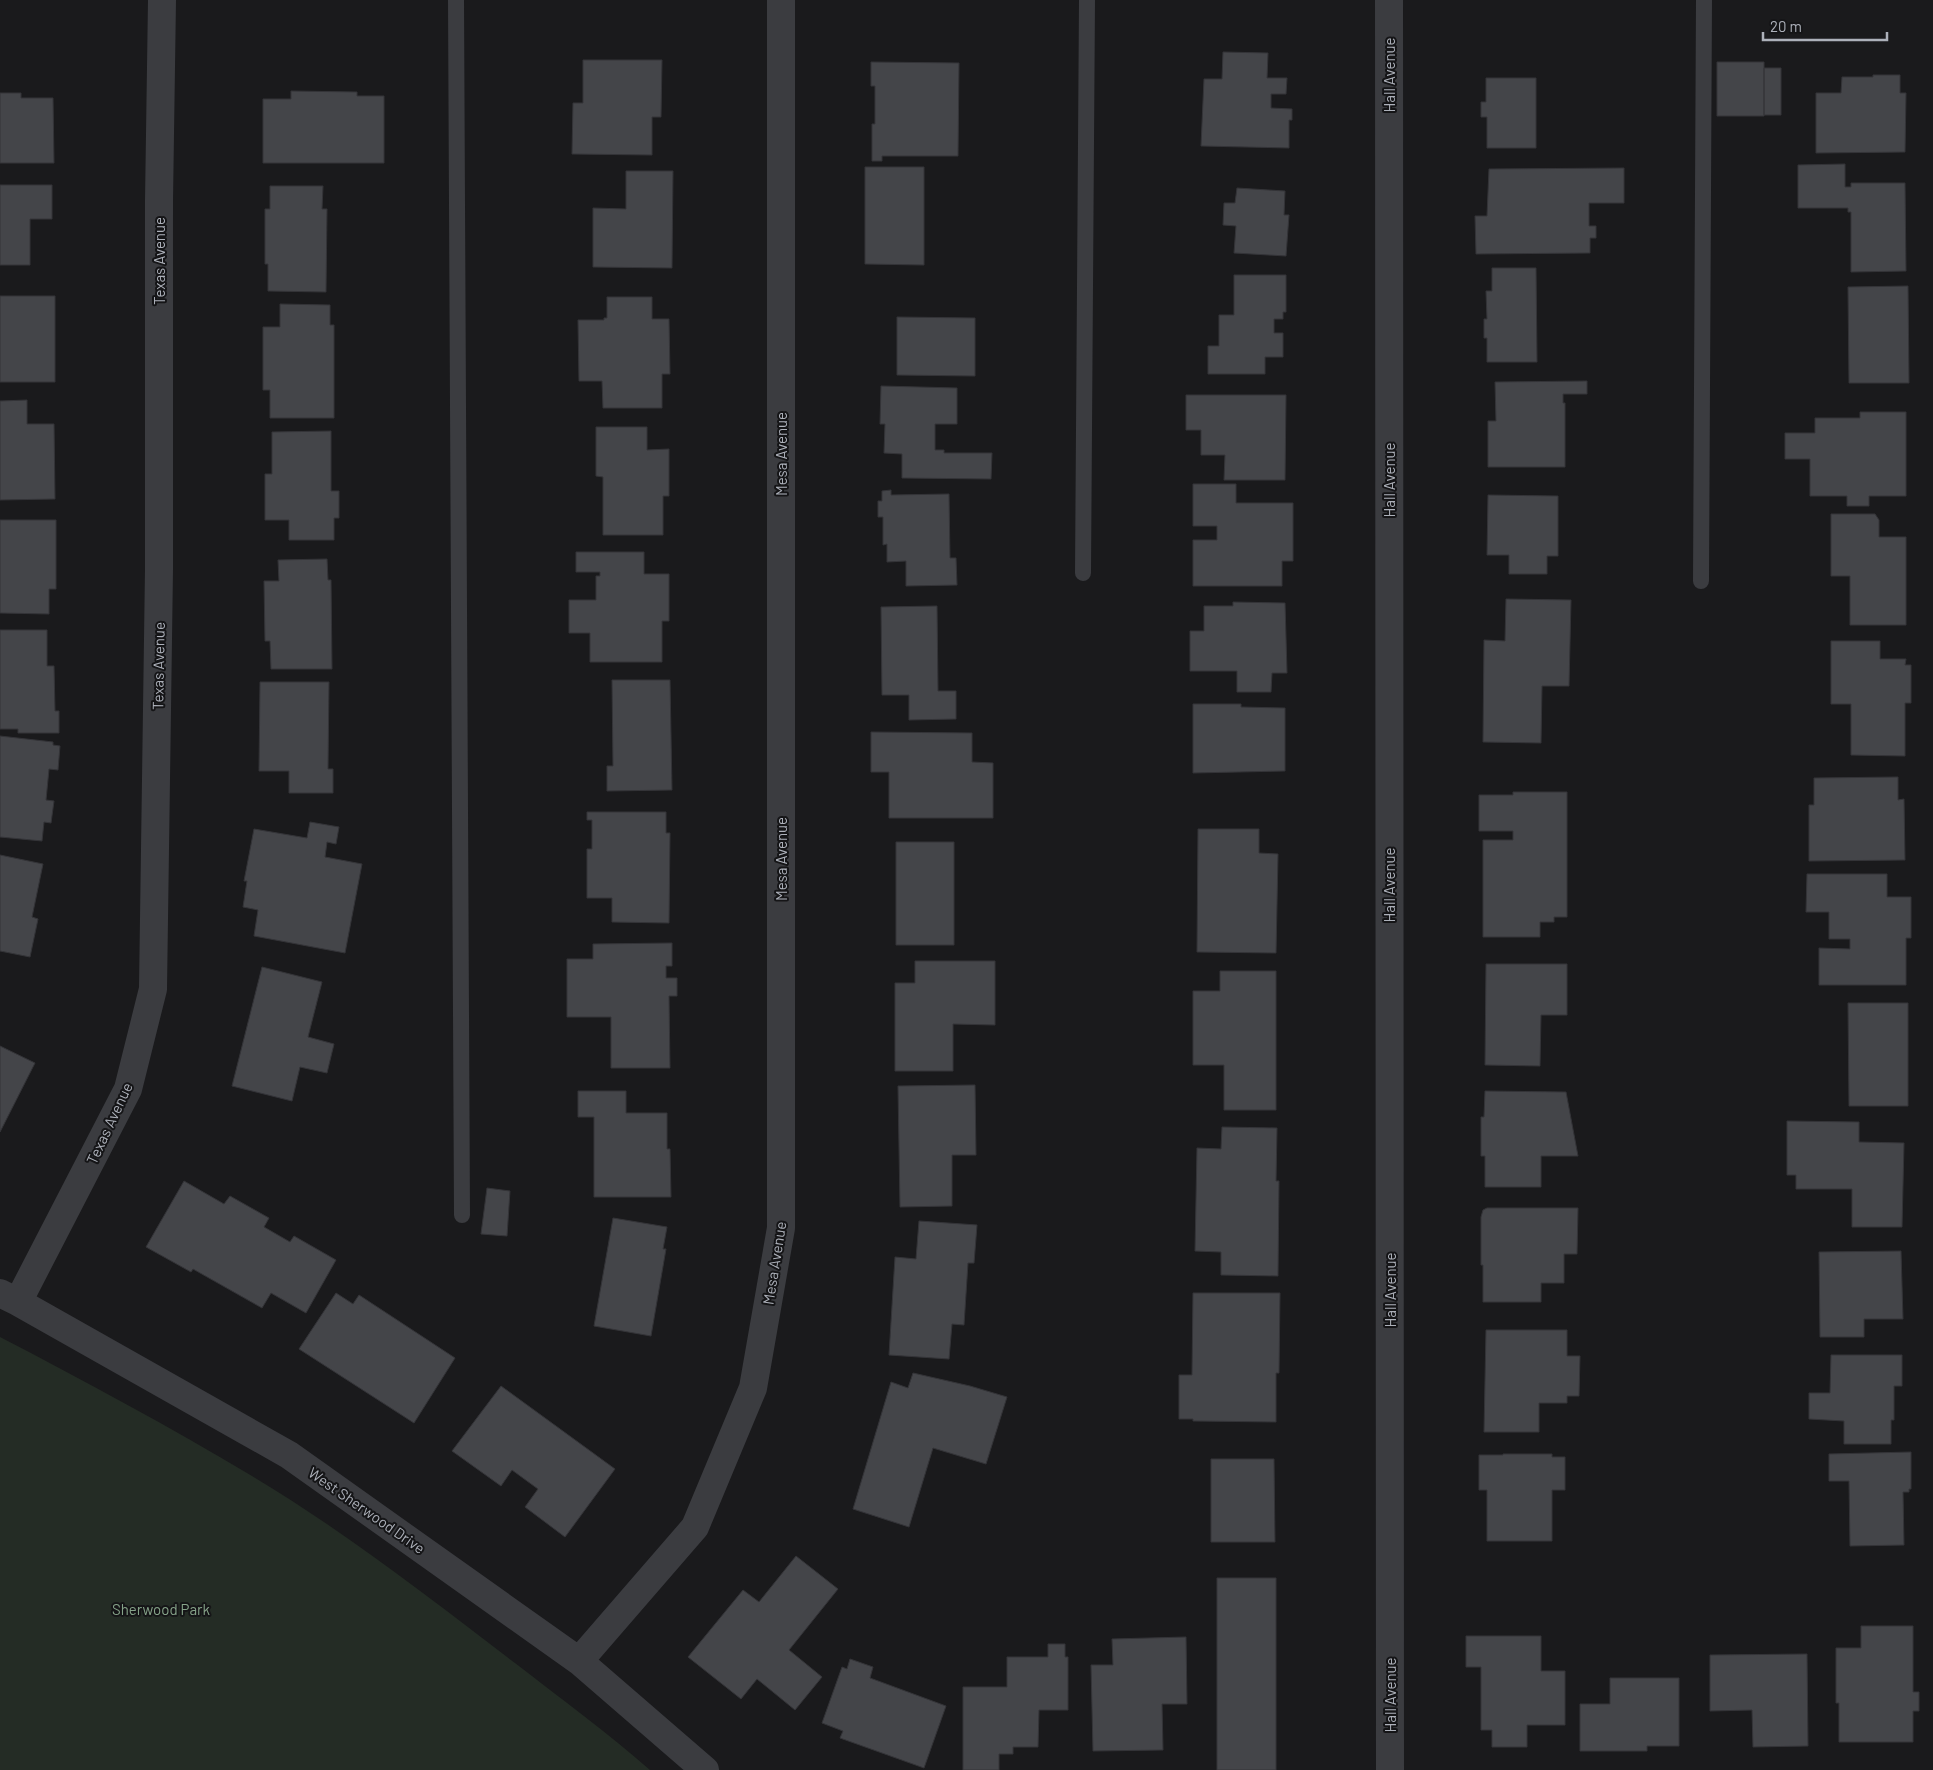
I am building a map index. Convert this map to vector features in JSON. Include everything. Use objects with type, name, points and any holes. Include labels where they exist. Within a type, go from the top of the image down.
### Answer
[{"type":"street","name":"Texas Avenue","points":[[9,1298],[128,1089],[152,989],[159,569],[159,201],[162,0]]},
{"type":"street","name":"Mesa Avenue","points":[[579,1661],[694,1526],[753,1388],[781,1228],[780,0]]},
{"type":"street","name":"Hall Avenue","points":[[1388,0],[1390,1770]]},
{"type":"street","name":"West Sherwood Drive","points":[[9,1298],[289,1455],[579,1661],[705,1770]]},
{"type":"lane","points":[[456,0],[462,1215]]},
{"type":"lane","points":[[1083,573],[1087,0]]},
{"type":"lane","points":[[1701,581],[1704,0]]},
{"type":"green space","name":"Sherwood Park","points":[[0,1337],[190,1440],[320,1519],[451,1614],[650,1770],[0,1770]]},
{"type":"building","points":[[1223,52],[1268,53],[1267,78],[1287,78],[1286,94],[1271,94],[1271,108],[1292,109],[1292,120],[1289,120],[1289,148],[1201,146],[1204,79],[1222,79]]},
{"type":"building","points":[[583,60],[662,60],[661,117],[652,117],[652,155],[572,154],[573,103],[583,103]]},
{"type":"building","points":[[871,62],[959,63],[958,156],[882,156],[882,161],[872,161],[872,124],[875,124],[875,86],[871,86]]},
{"type":"building","points":[[1717,62],[1764,62],[1764,116],[1717,116]]},
{"type":"building","points":[[1764,68],[1781,68],[1781,115],[1764,115]]},
{"type":"building","points":[[1873,75],[1900,75],[1900,93],[1906,93],[1905,152],[1816,153],[1816,93],[1841,93],[1842,77],[1873,77]]},
{"type":"building","points":[[1486,78],[1536,78],[1536,148],[1487,148],[1487,117],[1481,117],[1481,102],[1486,102]]},
{"type":"building","points":[[291,91],[357,92],[357,96],[384,96],[384,163],[263,163],[263,99],[291,99]]},
{"type":"building","points":[[0,93],[21,93],[21,98],[53,98],[54,163],[0,163]]},
{"type":"building","points":[[1845,164],[1845,187],[1851,187],[1851,183],[1905,183],[1906,271],[1851,272],[1851,212],[1848,212],[1848,208],[1798,208],[1798,165]]},
{"type":"building","points":[[865,167],[924,167],[924,265],[865,264]]},
{"type":"building","points":[[1624,168],[1624,203],[1589,203],[1589,226],[1596,226],[1596,238],[1590,238],[1590,253],[1476,254],[1475,216],[1487,216],[1489,169]]},
{"type":"building","points":[[626,171],[673,171],[672,268],[593,267],[593,208],[626,209]]},
{"type":"building","points":[[0,185],[52,185],[52,219],[30,219],[30,265],[0,265]]},
{"type":"building","points":[[270,186],[323,186],[322,209],[327,209],[326,292],[268,291],[268,264],[265,264],[265,209],[270,209]]},
{"type":"building","points":[[1237,188],[1285,191],[1284,215],[1289,215],[1286,256],[1234,253],[1236,226],[1223,225],[1224,203],[1235,203]]},
{"type":"building","points":[[1492,268],[1536,268],[1537,362],[1487,362],[1487,338],[1484,338],[1484,319],[1487,319],[1486,291],[1492,291]]},
{"type":"building","points":[[1234,275],[1286,275],[1286,312],[1283,312],[1283,319],[1274,319],[1274,333],[1283,333],[1283,357],[1265,357],[1265,374],[1208,374],[1208,346],[1219,346],[1219,315],[1234,315]]},
{"type":"building","points":[[1908,286],[1909,383],[1849,383],[1848,287]]},
{"type":"building","points":[[0,296],[55,296],[55,382],[0,382]]},
{"type":"building","points":[[607,297],[652,297],[652,319],[669,319],[670,374],[662,374],[662,408],[603,408],[602,381],[579,381],[578,320],[604,320],[604,318],[607,318]]},
{"type":"building","points":[[280,304],[330,305],[330,325],[334,325],[334,418],[270,418],[270,390],[263,390],[263,327],[280,327]]},
{"type":"building","points":[[897,317],[975,318],[975,376],[897,375]]},
{"type":"building","points":[[1587,381],[1587,394],[1563,394],[1563,403],[1565,403],[1565,467],[1488,467],[1488,421],[1496,421],[1495,382]]},
{"type":"building","points":[[881,386],[957,388],[957,424],[935,424],[935,450],[944,450],[944,453],[992,453],[991,479],[902,478],[902,454],[884,453],[885,424],[880,424]]},
{"type":"building","points":[[1186,395],[1286,395],[1285,480],[1224,480],[1225,455],[1201,455],[1201,430],[1186,430]]},
{"type":"building","points":[[27,400],[27,424],[54,424],[55,499],[0,500],[0,401]]},
{"type":"building","points":[[1860,412],[1906,412],[1906,496],[1869,496],[1869,506],[1847,506],[1847,496],[1810,496],[1810,459],[1785,459],[1785,433],[1815,433],[1815,418],[1860,418]]},
{"type":"building","points":[[596,427],[647,427],[647,450],[669,449],[669,496],[663,496],[663,535],[603,535],[603,477],[596,476]]},
{"type":"building","points":[[331,431],[331,491],[339,491],[339,518],[334,518],[334,540],[289,540],[289,520],[265,520],[265,474],[272,474],[272,432]]},
{"type":"building","points":[[1193,484],[1236,484],[1236,503],[1293,503],[1293,561],[1282,561],[1282,586],[1193,586],[1193,540],[1217,540],[1217,526],[1193,526]]},
{"type":"building","points":[[891,490],[891,495],[949,494],[950,558],[956,558],[957,585],[906,586],[906,561],[887,562],[887,544],[883,545],[883,517],[878,517],[878,501],[882,501],[882,491]]},
{"type":"building","points":[[1488,495],[1558,496],[1558,556],[1547,556],[1547,574],[1509,574],[1509,555],[1487,555]]},
{"type":"building","points":[[1831,514],[1875,514],[1879,520],[1879,537],[1906,537],[1906,625],[1850,625],[1850,576],[1831,576]]},
{"type":"building","points":[[0,520],[56,520],[56,589],[49,589],[49,614],[0,613]]},
{"type":"building","points":[[576,552],[644,552],[644,574],[669,574],[669,621],[662,621],[662,662],[590,662],[590,633],[569,633],[569,600],[596,600],[596,576],[600,576],[600,572],[576,572]]},
{"type":"building","points":[[327,559],[328,580],[331,580],[332,669],[271,669],[270,641],[265,641],[264,581],[279,581],[278,560]]},
{"type":"building","points":[[1506,599],[1571,600],[1569,686],[1542,686],[1541,743],[1483,742],[1484,640],[1505,641]]},
{"type":"building","points":[[1233,602],[1285,603],[1287,673],[1272,673],[1271,692],[1237,692],[1237,671],[1190,671],[1190,631],[1204,631],[1204,606],[1233,606]]},
{"type":"building","points":[[937,606],[938,691],[956,691],[956,719],[909,720],[909,695],[882,695],[881,607]]},
{"type":"building","points":[[0,630],[47,630],[47,666],[54,666],[55,711],[59,711],[59,733],[18,733],[18,729],[0,729]]},
{"type":"building","points":[[1831,641],[1880,641],[1880,659],[1906,659],[1905,665],[1911,665],[1911,703],[1905,703],[1905,756],[1851,755],[1851,704],[1831,704]]},
{"type":"building","points":[[612,680],[670,680],[672,790],[607,791],[607,766],[613,766]]},
{"type":"building","points":[[260,682],[329,682],[328,769],[333,769],[333,793],[289,793],[289,771],[259,771]]},
{"type":"building","points":[[1193,704],[1241,704],[1241,707],[1285,708],[1285,771],[1193,773]]},
{"type":"building","points":[[871,732],[972,733],[972,762],[993,763],[993,818],[889,818],[889,772],[871,772]]},
{"type":"building","points":[[0,736],[53,742],[53,745],[60,746],[58,770],[49,769],[46,800],[54,801],[51,823],[44,822],[42,841],[0,837]]},
{"type":"building","points":[[1898,777],[1898,800],[1904,799],[1905,860],[1809,861],[1809,805],[1814,805],[1814,778]]},
{"type":"building","points":[[1513,792],[1567,792],[1567,917],[1554,917],[1554,922],[1540,922],[1540,937],[1483,937],[1483,840],[1513,840],[1513,831],[1479,831],[1479,795],[1513,795]]},
{"type":"building","points":[[587,812],[666,812],[666,833],[670,833],[669,923],[612,922],[612,898],[587,898],[587,849],[592,849],[592,820],[587,820]]},
{"type":"building","points":[[310,822],[339,827],[336,844],[327,842],[325,857],[362,864],[345,953],[254,936],[258,910],[243,907],[247,881],[244,881],[254,829],[307,838]]},
{"type":"building","points":[[1198,829],[1259,829],[1259,853],[1278,854],[1276,953],[1197,952]]},
{"type":"building","points":[[896,842],[954,842],[954,945],[896,945]]},
{"type":"building","points":[[0,855],[43,864],[32,917],[38,919],[30,957],[0,951]]},
{"type":"building","points":[[1807,874],[1887,874],[1887,897],[1911,897],[1911,938],[1906,938],[1906,985],[1819,985],[1819,948],[1850,949],[1850,939],[1829,939],[1829,912],[1806,912]]},
{"type":"building","points":[[672,943],[672,966],[666,966],[666,978],[677,978],[677,996],[669,996],[670,1068],[611,1068],[611,1017],[567,1017],[567,959],[593,959],[593,944]]},
{"type":"building","points":[[915,961],[995,961],[995,1025],[953,1024],[953,1071],[895,1071],[895,983],[915,983]]},
{"type":"building","points":[[1486,964],[1567,964],[1567,1015],[1541,1015],[1540,1066],[1485,1065]]},
{"type":"building","points":[[262,967],[322,982],[308,1037],[334,1044],[327,1073],[300,1067],[292,1101],[232,1086]]},
{"type":"building","points":[[1220,971],[1276,971],[1276,1110],[1224,1110],[1224,1065],[1193,1065],[1193,991],[1220,991]]},
{"type":"building","points":[[1848,1003],[1908,1003],[1908,1106],[1849,1106]]},
{"type":"building","points":[[0,1046],[35,1063],[0,1132]]},
{"type":"building","points":[[975,1085],[976,1155],[952,1155],[952,1206],[900,1207],[898,1086]]},
{"type":"building","points":[[578,1091],[626,1091],[626,1113],[667,1113],[667,1149],[670,1149],[671,1197],[594,1197],[594,1117],[578,1117]]},
{"type":"building","points":[[1485,1091],[1566,1092],[1578,1156],[1541,1156],[1541,1187],[1485,1187],[1485,1156],[1481,1156],[1481,1117],[1484,1117]]},
{"type":"building","points":[[1787,1121],[1859,1122],[1859,1142],[1904,1143],[1902,1227],[1852,1227],[1852,1189],[1796,1189],[1796,1175],[1787,1175]]},
{"type":"building","points":[[1222,1127],[1277,1128],[1276,1181],[1279,1181],[1278,1276],[1221,1275],[1221,1252],[1195,1251],[1197,1148],[1221,1149]]},
{"type":"building","points":[[184,1181],[224,1204],[230,1196],[269,1218],[264,1227],[290,1242],[294,1236],[336,1260],[306,1313],[271,1293],[262,1308],[193,1269],[191,1272],[146,1247]]},
{"type":"building","points":[[487,1188],[510,1191],[507,1236],[481,1234]]},
{"type":"building","points":[[1487,1208],[1578,1208],[1577,1254],[1564,1254],[1564,1283],[1541,1283],[1541,1302],[1483,1302],[1481,1217],[1483,1210]]},
{"type":"building","points":[[613,1218],[667,1227],[663,1249],[666,1249],[651,1336],[594,1326]]},
{"type":"building","points":[[919,1221],[977,1225],[974,1263],[968,1263],[964,1325],[952,1324],[949,1359],[889,1355],[895,1257],[916,1259]]},
{"type":"building","points":[[1901,1251],[1903,1319],[1864,1319],[1864,1337],[1820,1337],[1819,1252]]},
{"type":"building","points":[[336,1293],[353,1304],[359,1295],[455,1358],[414,1423],[299,1349]]},
{"type":"building","points":[[1193,1293],[1280,1293],[1279,1373],[1276,1373],[1276,1422],[1193,1421],[1193,1419],[1179,1419],[1179,1375],[1192,1375]]},
{"type":"building","points":[[1486,1330],[1567,1330],[1567,1356],[1580,1356],[1579,1396],[1567,1396],[1567,1403],[1539,1403],[1539,1432],[1484,1432]]},
{"type":"building","points":[[1831,1355],[1902,1355],[1902,1386],[1894,1386],[1894,1420],[1891,1420],[1891,1444],[1844,1444],[1844,1421],[1809,1419],[1809,1393],[1830,1393]]},
{"type":"building","points":[[913,1373],[970,1386],[1007,1397],[986,1464],[933,1448],[909,1527],[853,1509],[891,1382],[908,1388]]},
{"type":"building","points":[[501,1386],[615,1469],[565,1537],[525,1507],[538,1489],[512,1470],[501,1486],[452,1451]]},
{"type":"building","points":[[1911,1452],[1911,1489],[1909,1489],[1909,1492],[1903,1492],[1904,1545],[1850,1546],[1849,1481],[1829,1481],[1829,1454]]},
{"type":"building","points":[[1552,1454],[1552,1457],[1565,1457],[1565,1490],[1552,1490],[1552,1541],[1487,1541],[1487,1490],[1479,1490],[1479,1455]]},
{"type":"building","points":[[1211,1459],[1274,1459],[1275,1542],[1211,1542]]},
{"type":"building","points":[[796,1556],[838,1589],[789,1650],[822,1677],[795,1710],[757,1679],[741,1699],[688,1657],[743,1590],[759,1602]]},
{"type":"building","points":[[1217,1578],[1276,1578],[1276,1770],[1217,1770]]},
{"type":"building","points":[[1861,1626],[1913,1626],[1913,1692],[1919,1692],[1919,1711],[1913,1711],[1913,1742],[1839,1742],[1839,1703],[1836,1703],[1836,1648],[1861,1648]]},
{"type":"building","points":[[1466,1636],[1541,1636],[1541,1671],[1565,1671],[1565,1725],[1527,1725],[1527,1747],[1492,1747],[1492,1730],[1481,1730],[1481,1667],[1466,1667]]},
{"type":"building","points":[[1186,1637],[1187,1704],[1162,1704],[1163,1750],[1093,1751],[1091,1665],[1113,1665],[1112,1639]]},
{"type":"building","points":[[1048,1644],[1065,1644],[1065,1657],[1068,1657],[1068,1710],[1039,1710],[1038,1747],[1013,1747],[1013,1754],[999,1754],[999,1770],[963,1770],[963,1687],[1007,1687],[1007,1657],[1048,1657]]},
{"type":"building","points":[[1807,1654],[1808,1746],[1753,1747],[1752,1710],[1710,1711],[1710,1655]]},
{"type":"building","points":[[850,1659],[873,1667],[870,1678],[946,1706],[924,1768],[840,1738],[843,1731],[822,1723],[842,1667],[847,1669]]},
{"type":"building","points":[[1610,1678],[1679,1678],[1679,1746],[1647,1746],[1647,1751],[1580,1751],[1580,1704],[1610,1704]]}]
